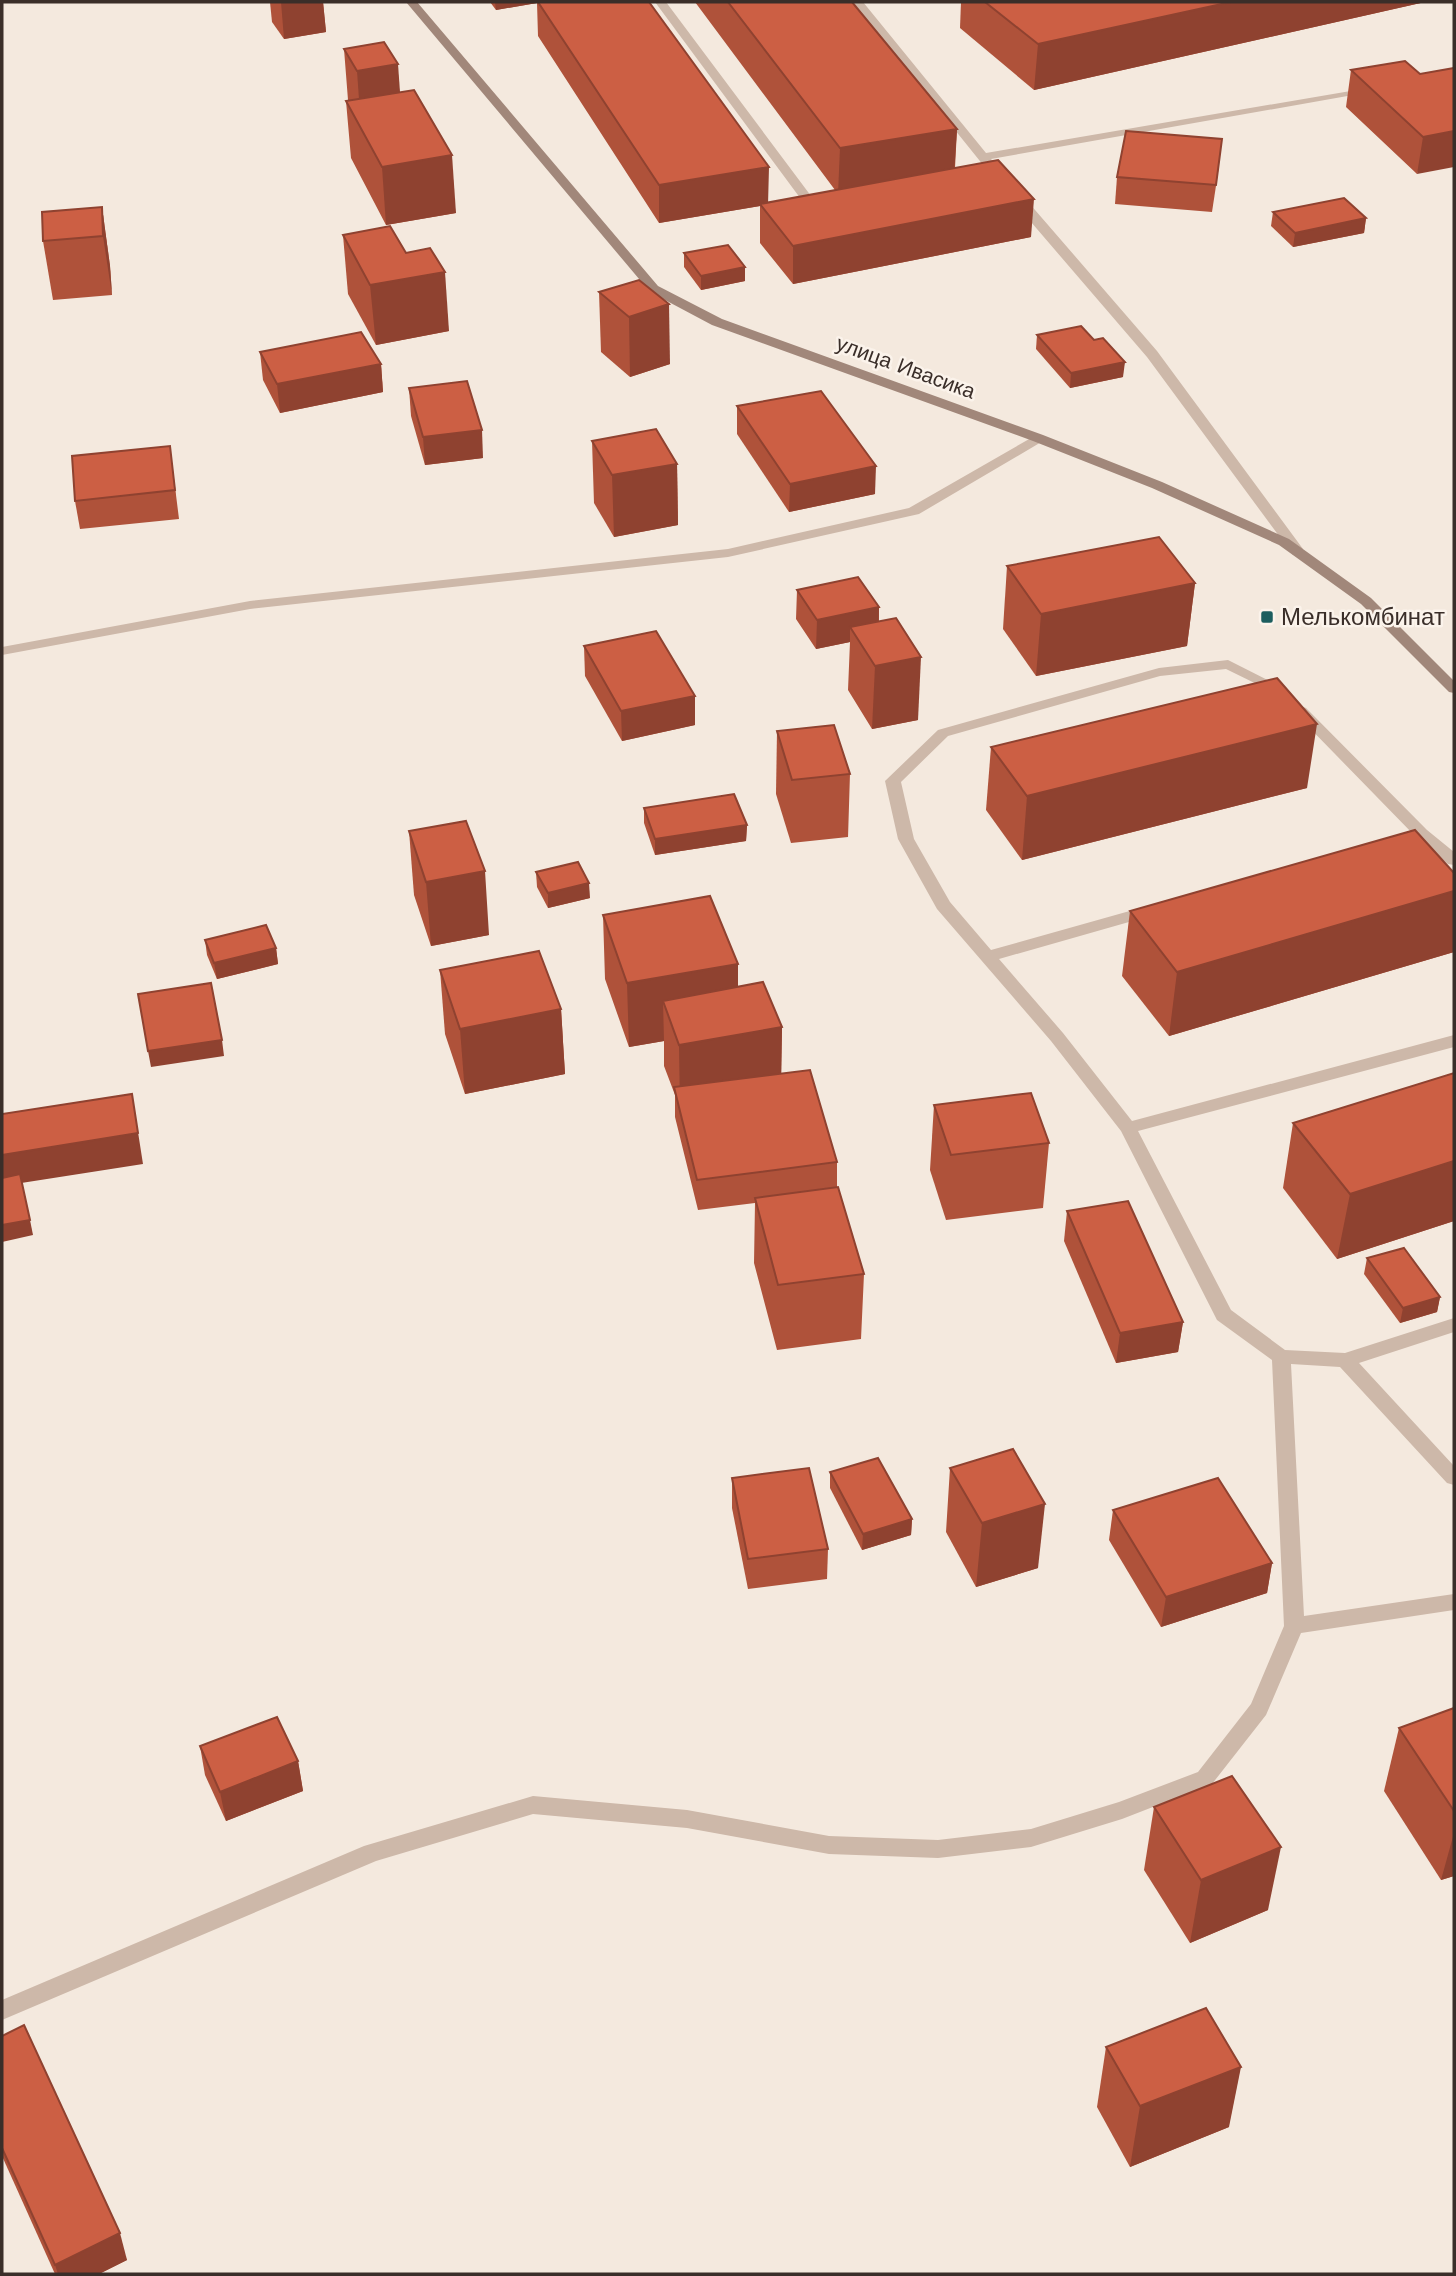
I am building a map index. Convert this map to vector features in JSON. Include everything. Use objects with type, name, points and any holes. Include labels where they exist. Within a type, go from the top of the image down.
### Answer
[{"type":"main road","name":"улица Ивасика","points":[[411,2],[654,289],[717,322],[1038,438],[1170,491],[1284,542],[1366,601],[1454,689]]},
{"type":"lane","points":[[660,2],[813,207],[835,216]]},
{"type":"lane","points":[[856,2],[984,157],[998,184],[1152,354],[1298,552]]},
{"type":"lane","points":[[984,157],[1387,86]]},
{"type":"lane","points":[[2,651],[250,605],[728,553],[914,511],[1038,438]]},
{"type":"lane","points":[[1454,860],[1414,835],[1279,688],[1228,664],[1159,672],[943,733],[892,781],[906,839],[943,905],[1057,1037],[1128,1128],[1224,1315],[1280,1357],[1345,1360],[1454,1325]]},
{"type":"lane","points":[[986,957],[1170,905]]},
{"type":"lane","points":[[1128,1128],[1454,1041]]},
{"type":"lane","points":[[2,2010],[372,1853],[533,1805],[687,1819],[829,1845],[937,1849],[1031,1838],[1122,1810],[1205,1777],[1259,1709],[1294,1626],[1280,1357]]},
{"type":"lane","points":[[1345,1360],[1454,1478]]},
{"type":"lane","points":[[1294,1626],[1454,1602]]},
{"type":"building","points":[[538,2],[649,2],[769,167],[659,185]]},
{"type":"building","points":[[728,2],[852,2],[957,129],[840,148]]},
{"type":"building","points":[[985,2],[1231,2],[1038,44]]},
{"type":"building","points":[[384,42],[398,64],[357,71],[344,49]]},
{"type":"building","points":[[1405,61],[1420,74],[1454,68],[1454,131],[1423,137],[1351,70]]},
{"type":"building","points":[[414,90],[452,155],[382,167],[346,101]]},
{"type":"building","points":[[1126,131],[1222,139],[1216,185],[1117,177]]},
{"type":"building","points":[[998,160],[1034,199],[793,246],[760,204]]},
{"type":"building","points":[[1344,198],[1366,218],[1295,233],[1273,212]]},
{"type":"building","points":[[102,207],[103,236],[43,241],[42,212]]},
{"type":"building","points":[[390,226],[406,253],[430,248],[445,272],[370,285],[343,235]]},
{"type":"building","points":[[728,245],[745,267],[701,276],[684,253]]},
{"type":"building","points":[[639,280],[669,304],[629,317],[599,292]]},
{"type":"building","points":[[1081,326],[1094,340],[1103,338],[1125,362],[1071,373],[1037,335]]},
{"type":"building","points":[[361,332],[381,364],[277,384],[260,352]]},
{"type":"building","points":[[467,381],[482,430],[423,437],[409,388]]},
{"type":"building","points":[[821,391],[876,466],[790,484],[737,406]]},
{"type":"building","points":[[656,429],[677,464],[612,475],[592,441]]},
{"type":"building","points":[[170,446],[175,490],[75,501],[72,456]]},
{"type":"building","points":[[1159,537],[1195,583],[1041,614],[1007,566]]},
{"type":"building","points":[[858,577],[879,607],[817,620],[797,590]]},
{"type":"building","points":[[896,618],[921,657],[875,666],[850,627]]},
{"type":"building","points":[[656,631],[695,696],[621,711],[584,646]]},
{"type":"building","points":[[1277,678],[1317,724],[1027,796],[991,747]]},
{"type":"building","points":[[834,725],[850,774],[792,780],[777,731]]},
{"type":"building","points":[[734,794],[747,825],[655,839],[644,808]]},
{"type":"building","points":[[466,821],[485,871],[426,882],[409,831]]},
{"type":"building","points":[[1415,830],[1454,873],[1454,891],[1177,972],[1130,911]]},
{"type":"building","points":[[578,862],[589,883],[548,893],[536,872]]},
{"type":"building","points":[[710,896],[738,964],[627,983],[603,915]]},
{"type":"building","points":[[266,925],[276,948],[214,963],[205,940]]},
{"type":"building","points":[[539,951],[561,1009],[460,1029],[440,970]]},
{"type":"building","points":[[763,982],[782,1027],[679,1045],[663,1001]]},
{"type":"building","points":[[211,983],[222,1040],[148,1051],[138,994]]},
{"type":"building","points":[[810,1070],[837,1162],[697,1180],[674,1087]]},
{"type":"building","points":[[1454,1073],[1454,1161],[1350,1194],[1293,1123]]},
{"type":"building","points":[[1031,1093],[1049,1143],[951,1155],[934,1105]]},
{"type":"building","points":[[132,1094],[138,1133],[2,1155],[2,1114]]},
{"type":"building","points":[[20,1174],[30,1220],[2,1225],[2,1178]]},
{"type":"building","points":[[838,1187],[864,1274],[778,1285],[755,1198]]},
{"type":"building","points":[[1128,1201],[1183,1322],[1120,1333],[1067,1211]]},
{"type":"building","points":[[1404,1248],[1440,1297],[1403,1308],[1367,1258]]},
{"type":"building","points":[[1013,1449],[1045,1504],[982,1523],[950,1468]]},
{"type":"building","points":[[878,1458],[912,1519],[863,1534],[830,1472]]},
{"type":"building","points":[[809,1468],[828,1549],[748,1559],[732,1478]]},
{"type":"building","points":[[1218,1478],[1272,1563],[1166,1597],[1113,1510]]},
{"type":"building","points":[[1454,1708],[1454,1811],[1399,1728]]},
{"type":"building","points":[[277,1717],[298,1761],[220,1792],[200,1746]]},
{"type":"building","points":[[1232,1776],[1281,1847],[1201,1880],[1154,1807]]},
{"type":"building","points":[[1206,2008],[1241,2067],[1140,2106],[1106,2047]]},
{"type":"building","points":[[24,2025],[120,2233],[55,2265],[2,2148],[2,2036]]},
{"type":"place","name":"Мелькомбинат","points":[[1267,617]]}]
